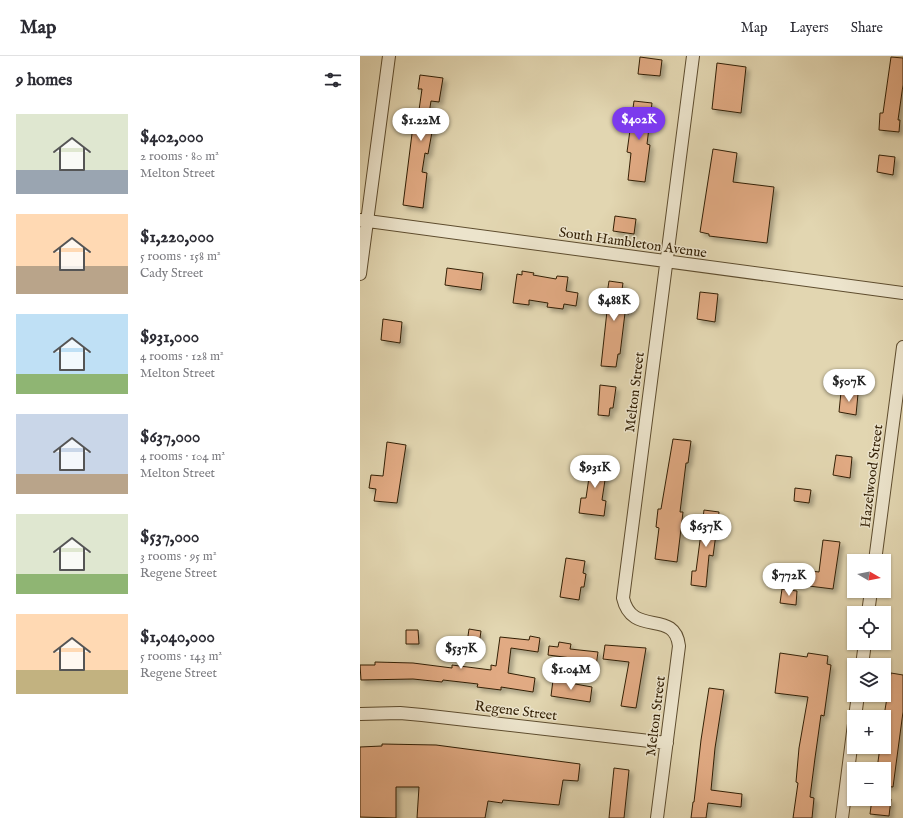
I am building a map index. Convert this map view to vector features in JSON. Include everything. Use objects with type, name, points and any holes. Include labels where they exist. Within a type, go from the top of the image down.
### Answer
[{"type":"street","points":[[360,274],[364,221],[389,56]]},
{"type":"street","name":"Melton Street","points":[[657,818],[678,640],[675,634],[667,626],[642,621],[631,616],[625,609],[623,598],[693,56]]},
{"type":"street","name":"South Hambleton Avenue","points":[[364,221],[666,262],[903,292]]},
{"type":"street","name":"Hazelwood Street","points":[[876,554],[903,347]]},
{"type":"street","name":"Regene Street","points":[[360,714],[400,713],[422,715],[667,743]]},
{"type":"street","points":[[842,818],[850,754]]},
{"type":"building","points":[[640,57],[662,60],[660,76],[638,74]]},
{"type":"building","points":[[891,57],[903,58],[903,85],[898,120],[900,120],[899,132],[879,130],[880,113],[883,113]]},
{"type":"building","points":[[717,63],[746,67],[741,113],[712,109]]},
{"type":"building","points":[[420,75],[443,78],[439,102],[431,101],[428,120],[434,121],[428,154],[425,153],[422,172],[427,173],[423,208],[403,205],[415,110],[419,110],[422,89],[418,89]]},
{"type":"building","points":[[634,101],[652,103],[647,144],[650,145],[645,182],[628,180],[631,153],[627,152]]},
{"type":"building","points":[[713,149],[737,153],[733,182],[774,187],[767,243],[709,236],[709,234],[700,232]]},
{"type":"building","points":[[879,155],[895,157],[893,175],[877,172]]},
{"type":"building","points":[[615,216],[636,219],[634,234],[613,231]]},
{"type":"building","points":[[447,268],[483,273],[481,290],[445,285]]},
{"type":"building","points":[[522,271],[534,273],[533,275],[556,279],[557,276],[568,277],[566,291],[578,293],[576,306],[564,304],[563,309],[547,307],[548,303],[529,300],[529,305],[513,303],[517,274],[522,275]]},
{"type":"building","points":[[609,281],[623,283],[621,296],[634,298],[633,309],[630,309],[629,314],[625,313],[620,354],[618,354],[616,367],[601,366],[607,311],[600,310],[602,293],[607,294]]},
{"type":"building","points":[[700,292],[718,294],[715,322],[697,319]]},
{"type":"building","points":[[383,319],[402,322],[400,343],[381,340]]},
{"type":"building","points":[[600,385],[616,387],[613,408],[610,408],[609,416],[598,415]]},
{"type":"building","points":[[841,392],[858,394],[856,415],[839,412]]},
{"type":"building","points":[[673,439],[691,441],[688,463],[686,463],[680,512],[683,512],[677,562],[655,559],[659,528],[656,527],[658,509],[661,509]]},
{"type":"building","points":[[387,442],[406,445],[397,503],[374,501],[376,489],[369,488],[371,475],[383,476]]},
{"type":"building","points":[[836,455],[852,457],[850,478],[833,475]]},
{"type":"building","points":[[592,457],[608,460],[602,500],[606,501],[604,516],[579,513],[581,498],[586,498]]},
{"type":"building","points":[[795,488],[811,490],[809,503],[794,501]]},
{"type":"building","points":[[704,510],[719,512],[713,556],[709,555],[706,587],[691,585],[692,571],[696,571]]},
{"type":"building","points":[[823,540],[840,542],[833,589],[809,586],[811,571],[819,572]]},
{"type":"building","points":[[566,558],[585,561],[583,573],[586,574],[584,587],[581,587],[579,600],[560,597]]},
{"type":"building","points":[[782,589],[797,591],[796,605],[780,603]]},
{"type":"building","points":[[469,629],[481,631],[479,645],[467,643]]},
{"type":"building","points":[[406,630],[418,630],[419,644],[406,644]]},
{"type":"building","points":[[530,636],[540,638],[538,652],[511,648],[508,673],[535,678],[533,692],[501,687],[501,690],[477,687],[478,684],[443,680],[442,682],[413,679],[361,680],[360,665],[375,665],[375,662],[413,663],[452,668],[452,665],[491,670],[491,665],[496,666],[500,637],[529,640]]},
{"type":"building","points":[[559,642],[571,644],[570,649],[598,652],[596,666],[586,665],[587,660],[548,655],[549,646],[558,647]]},
{"type":"building","points":[[605,645],[646,648],[636,708],[621,706],[629,662],[603,659]]},
{"type":"building","points":[[780,653],[807,657],[808,653],[828,656],[827,664],[831,665],[824,716],[821,715],[810,797],[814,798],[812,818],[793,818],[798,783],[796,782],[799,748],[808,697],[775,693]]},
{"type":"building","points":[[891,673],[903,675],[903,712],[893,787],[891,787],[891,762],[878,762],[879,754],[891,754],[891,710],[885,710],[886,702],[891,702]]},
{"type":"building","points":[[553,680],[592,687],[590,702],[551,696]]},
{"type":"building","points":[[709,688],[724,690],[715,748],[711,790],[742,794],[741,807],[708,803],[706,818],[691,818],[701,740]]},
{"type":"building","points":[[382,744],[436,745],[580,764],[578,781],[563,780],[559,805],[503,800],[502,803],[488,801],[485,818],[417,818],[419,787],[396,787],[396,818],[360,817],[360,747],[382,746]]},
{"type":"building","points":[[614,768],[629,770],[624,818],[609,818]]},
{"type":"building","points":[[871,806],[890,806],[889,816],[870,814]]}]
